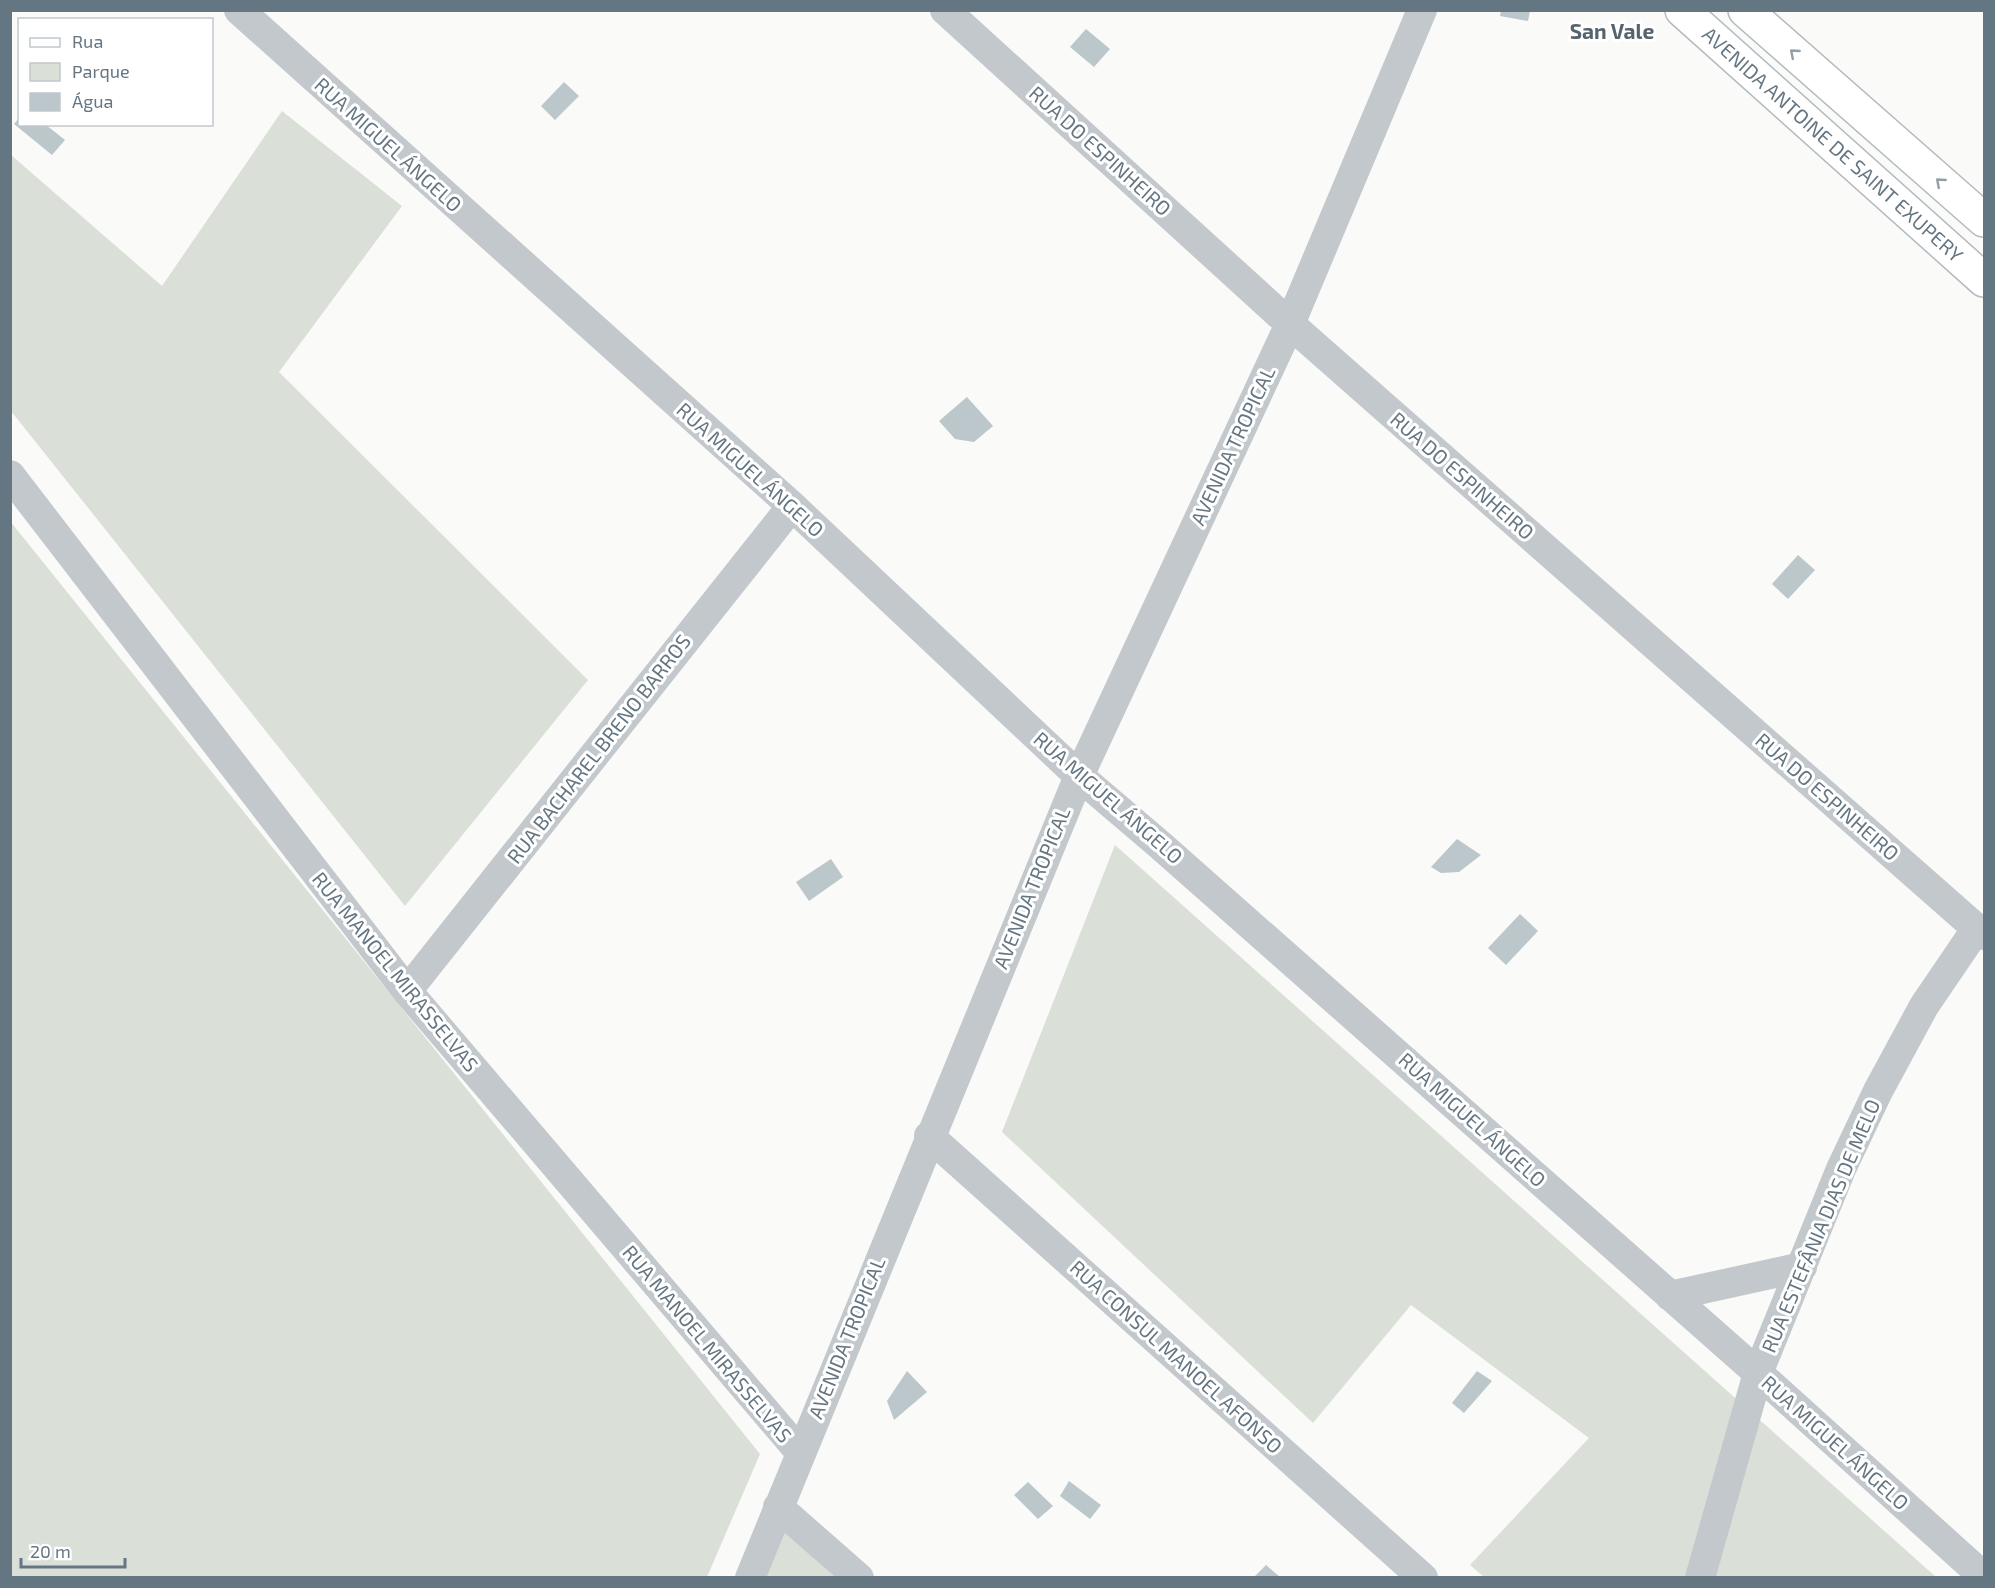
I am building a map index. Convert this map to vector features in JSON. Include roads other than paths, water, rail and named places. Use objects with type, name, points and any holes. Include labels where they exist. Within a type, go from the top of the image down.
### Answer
[{"type":"street","name":"RUA MIGUEL ÁNGELO","points":[[239,10],[792,506],[1079,776],[1758,1372],[1984,1577]]},
{"type":"street","name":"RUA DO ESPINHEIRO","points":[[945,10],[1290,324],[1981,932]]},
{"type":"street","name":"AVENIDA TROPICAL","points":[[750,1578],[929,1136],[1079,776],[1290,324],[1422,10]]},
{"type":"street","name":"AVENIDA ANTOINE DE SAINT EXUPERY","points":[[1682,10],[1984,279]]},
{"type":"street","name":"AVENIDA ANTOINE DE SAINT EXUPERY","points":[[1745,10],[1984,220]]},
{"type":"street","name":"RUA MANOEL MIRASSELVAS","points":[[10,475],[407,992],[800,1452]]},
{"type":"street","name":"RUA BACHAREL BRENO BARROS","points":[[407,992],[792,506]]},
{"type":"street","name":"RUA ESTEFÂNIA DIAS DE MELO","points":[[1700,1578],[1758,1372],[1841,1169],[1878,1091],[1924,1006],[1981,932]]},
{"type":"street","name":"RUA CONSUL MANOEL AFONSO","points":[[929,1136],[1423,1578]]},
{"type":"street","points":[[1670,1296],[1802,1267]]},
{"type":"street","points":[[778,1507],[859,1578]]},
{"type":"water","points":[[1501,11],[1530,11],[1528,21],[1500,16]]},
{"type":"water","points":[[1086,29],[1110,49],[1094,67],[1070,47]]},
{"type":"water","points":[[564,82],[579,96],[555,120],[541,106]]},
{"type":"water","points":[[18,119],[18,126],[47,126],[65,140],[52,155],[14,124]]},
{"type":"water","points":[[967,397],[993,426],[974,442],[955,439],[939,421]]},
{"type":"water","points":[[1798,555],[1815,570],[1788,599],[1772,584]]},
{"type":"water","points":[[1457,839],[1481,855],[1459,872],[1441,873],[1431,867]]},
{"type":"water","points":[[831,859],[843,877],[809,901],[796,882]]},
{"type":"water","points":[[1520,914],[1538,931],[1506,965],[1488,948]]},
{"type":"water","points":[[907,1371],[927,1392],[894,1420],[887,1401]]},
{"type":"water","points":[[1477,1371],[1492,1381],[1464,1413],[1452,1403]]},
{"type":"water","points":[[1069,1481],[1101,1505],[1090,1519],[1060,1496]]},
{"type":"water","points":[[1028,1482],[1053,1506],[1038,1519],[1014,1495]]},
{"type":"water","points":[[1266,1565],[1280,1577],[1254,1577]]},
{"type":"district","name":"San Vale","points":[[1612,32]]}]
